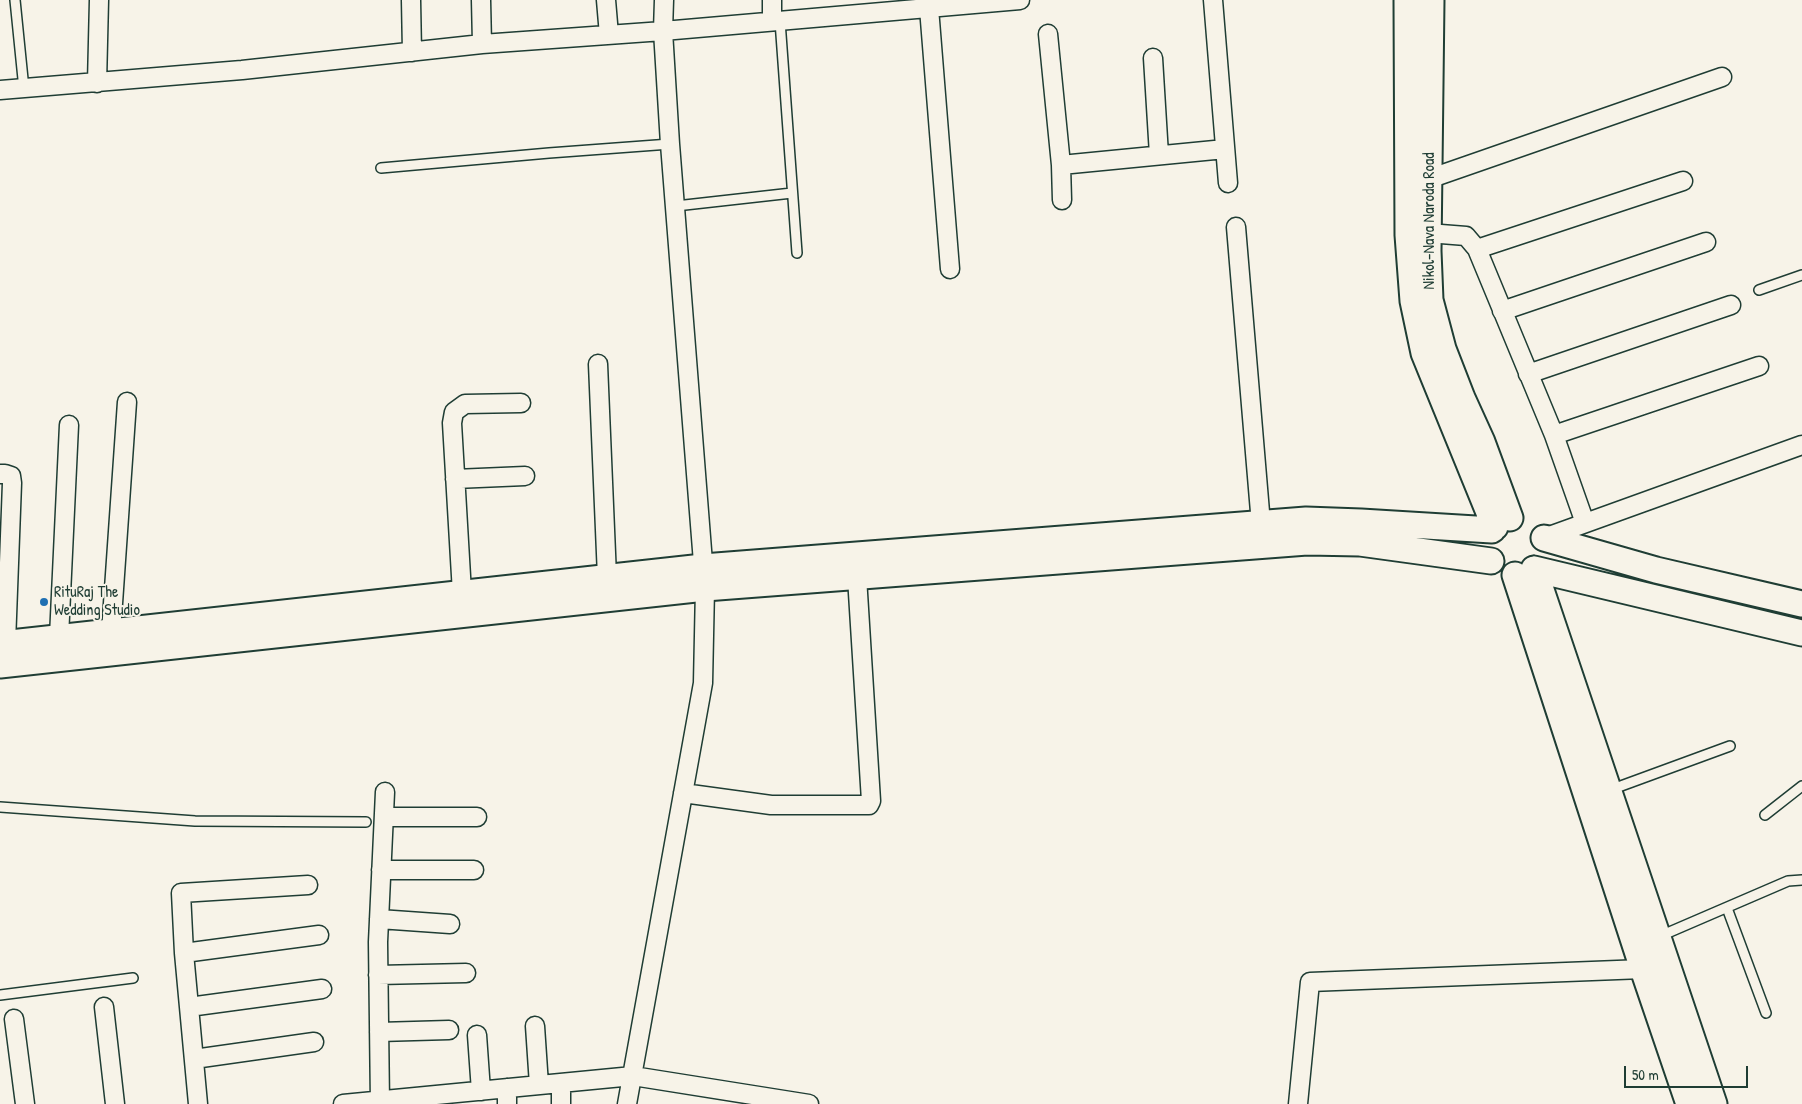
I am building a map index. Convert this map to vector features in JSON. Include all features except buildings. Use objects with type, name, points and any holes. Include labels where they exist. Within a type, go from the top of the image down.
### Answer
[{"type":"street","points":[[97,83],[99,0]]},
{"type":"street","points":[[411,0],[412,52]]},
{"type":"street","points":[[481,0],[482,44]]},
{"type":"street","points":[[606,0],[609,35]]},
{"type":"street","points":[[628,1104],[703,683],[704,578],[662,31],[664,0]]},
{"type":"street","points":[[772,0],[776,21]]},
{"type":"street","points":[[0,90],[97,83],[482,44],[662,31],[1020,0]]},
{"type":"street","points":[[1213,0],[1228,183]]},
{"type":"street","points":[[1407,0],[1418,182],[1408,236],[1413,301],[1424,353],[1499,525]]},
{"type":"street","name":"Nikol-Nava Naroda Road","points":[[1431,0],[1418,182],[1428,233],[1430,300],[1443,349],[1482,442],[1499,525]]},
{"type":"street","points":[[929,8],[950,269]]},
{"type":"street","points":[[1048,34],[1061,164],[1062,200]]},
{"type":"street","points":[[1153,58],[1159,155]]},
{"type":"street","points":[[1418,182],[1722,76]]},
{"type":"street","points":[[1061,164],[1225,149]]},
{"type":"street","points":[[1477,249],[1683,181]]},
{"type":"street","points":[[1236,227],[1261,524]]},
{"type":"street","points":[[1428,233],[1466,236],[1477,249],[1554,435],[1585,523]]},
{"type":"street","points":[[1502,311],[1706,242]]},
{"type":"street","points":[[1528,374],[1731,305]]},
{"type":"street","points":[[598,364],[607,577]]},
{"type":"street","points":[[1554,435],[1759,366]]},
{"type":"street","points":[[111,632],[127,402]]},
{"type":"street","points":[[462,593],[452,423],[454,412],[465,404],[521,403]]},
{"type":"street","points":[[59,637],[69,425]]},
{"type":"street","points":[[1544,538],[1802,445]]},
{"type":"street","points":[[0,474],[11,476],[5,534],[2,651]]},
{"type":"street","points":[[455,480],[525,476]]},
{"type":"street","points":[[2,651],[704,578],[1306,520],[1499,525],[1517,517],[1532,522],[1540,529],[1544,538],[1545,551],[1542,561],[1525,572]]},
{"type":"street","points":[[1499,525],[1488,540],[1488,551],[1491,561],[1506,573],[1525,572],[1802,633]]},
{"type":"street","points":[[1544,538],[1656,570],[1802,604]]},
{"type":"street","points":[[2,651],[59,637],[607,577],[857,577],[1307,542],[1360,543],[1491,561]]},
{"type":"street","points":[[1525,572],[1610,790],[1714,1104]]},
{"type":"street","points":[[1525,572],[1642,968],[1689,1104]]},
{"type":"street","points":[[683,793],[771,805],[869,804],[871,801],[857,577]]},
{"type":"street","points":[[380,1102],[378,975],[385,792]]},
{"type":"street","points":[[384,818],[477,817]]},
{"type":"street","points":[[382,870],[474,870]]},
{"type":"street","points":[[198,1104],[184,953],[181,893],[308,885]]},
{"type":"street","points":[[379,920],[450,924]]},
{"type":"street","points":[[184,953],[319,935]]},
{"type":"street","points":[[1298,1104],[1310,982],[1642,968]]},
{"type":"street","points":[[378,975],[466,973]]},
{"type":"street","points":[[189,1007],[322,989]]},
{"type":"street","points":[[104,1007],[115,1104]]},
{"type":"street","points":[[14,1019],[25,1104]]},
{"type":"street","points":[[535,1026],[539,1085]]},
{"type":"street","points":[[379,1032],[449,1030]]},
{"type":"street","points":[[477,1035],[481,1091]]},
{"type":"street","points":[[194,1058],[314,1042]]},
{"type":"street","points":[[342,1104],[452,1099],[481,1091],[507,1096],[539,1085],[632,1076],[809,1104]]},
{"type":"street","points":[[561,1083],[561,1104]]},
{"type":"lane","points":[[15,0],[24,89]]},
{"type":"lane","points":[[776,21],[797,253]]},
{"type":"lane","points":[[381,168],[670,144]]},
{"type":"lane","points":[[676,206],[792,193]]},
{"type":"lane","points":[[1759,290],[1802,275]]},
{"type":"lane","points":[[1610,790],[1730,746]]},
{"type":"lane","points":[[1765,815],[1802,786]]},
{"type":"lane","points":[[0,807],[195,821],[366,822]]},
{"type":"lane","points":[[1658,937],[1788,881],[1802,880]]},
{"type":"lane","points":[[1727,908],[1766,1013]]},
{"type":"lane","points":[[0,995],[133,978]]},
{"type":"place","name":"RituRaj The Wedding Studio","points":[[44,602]]}]
